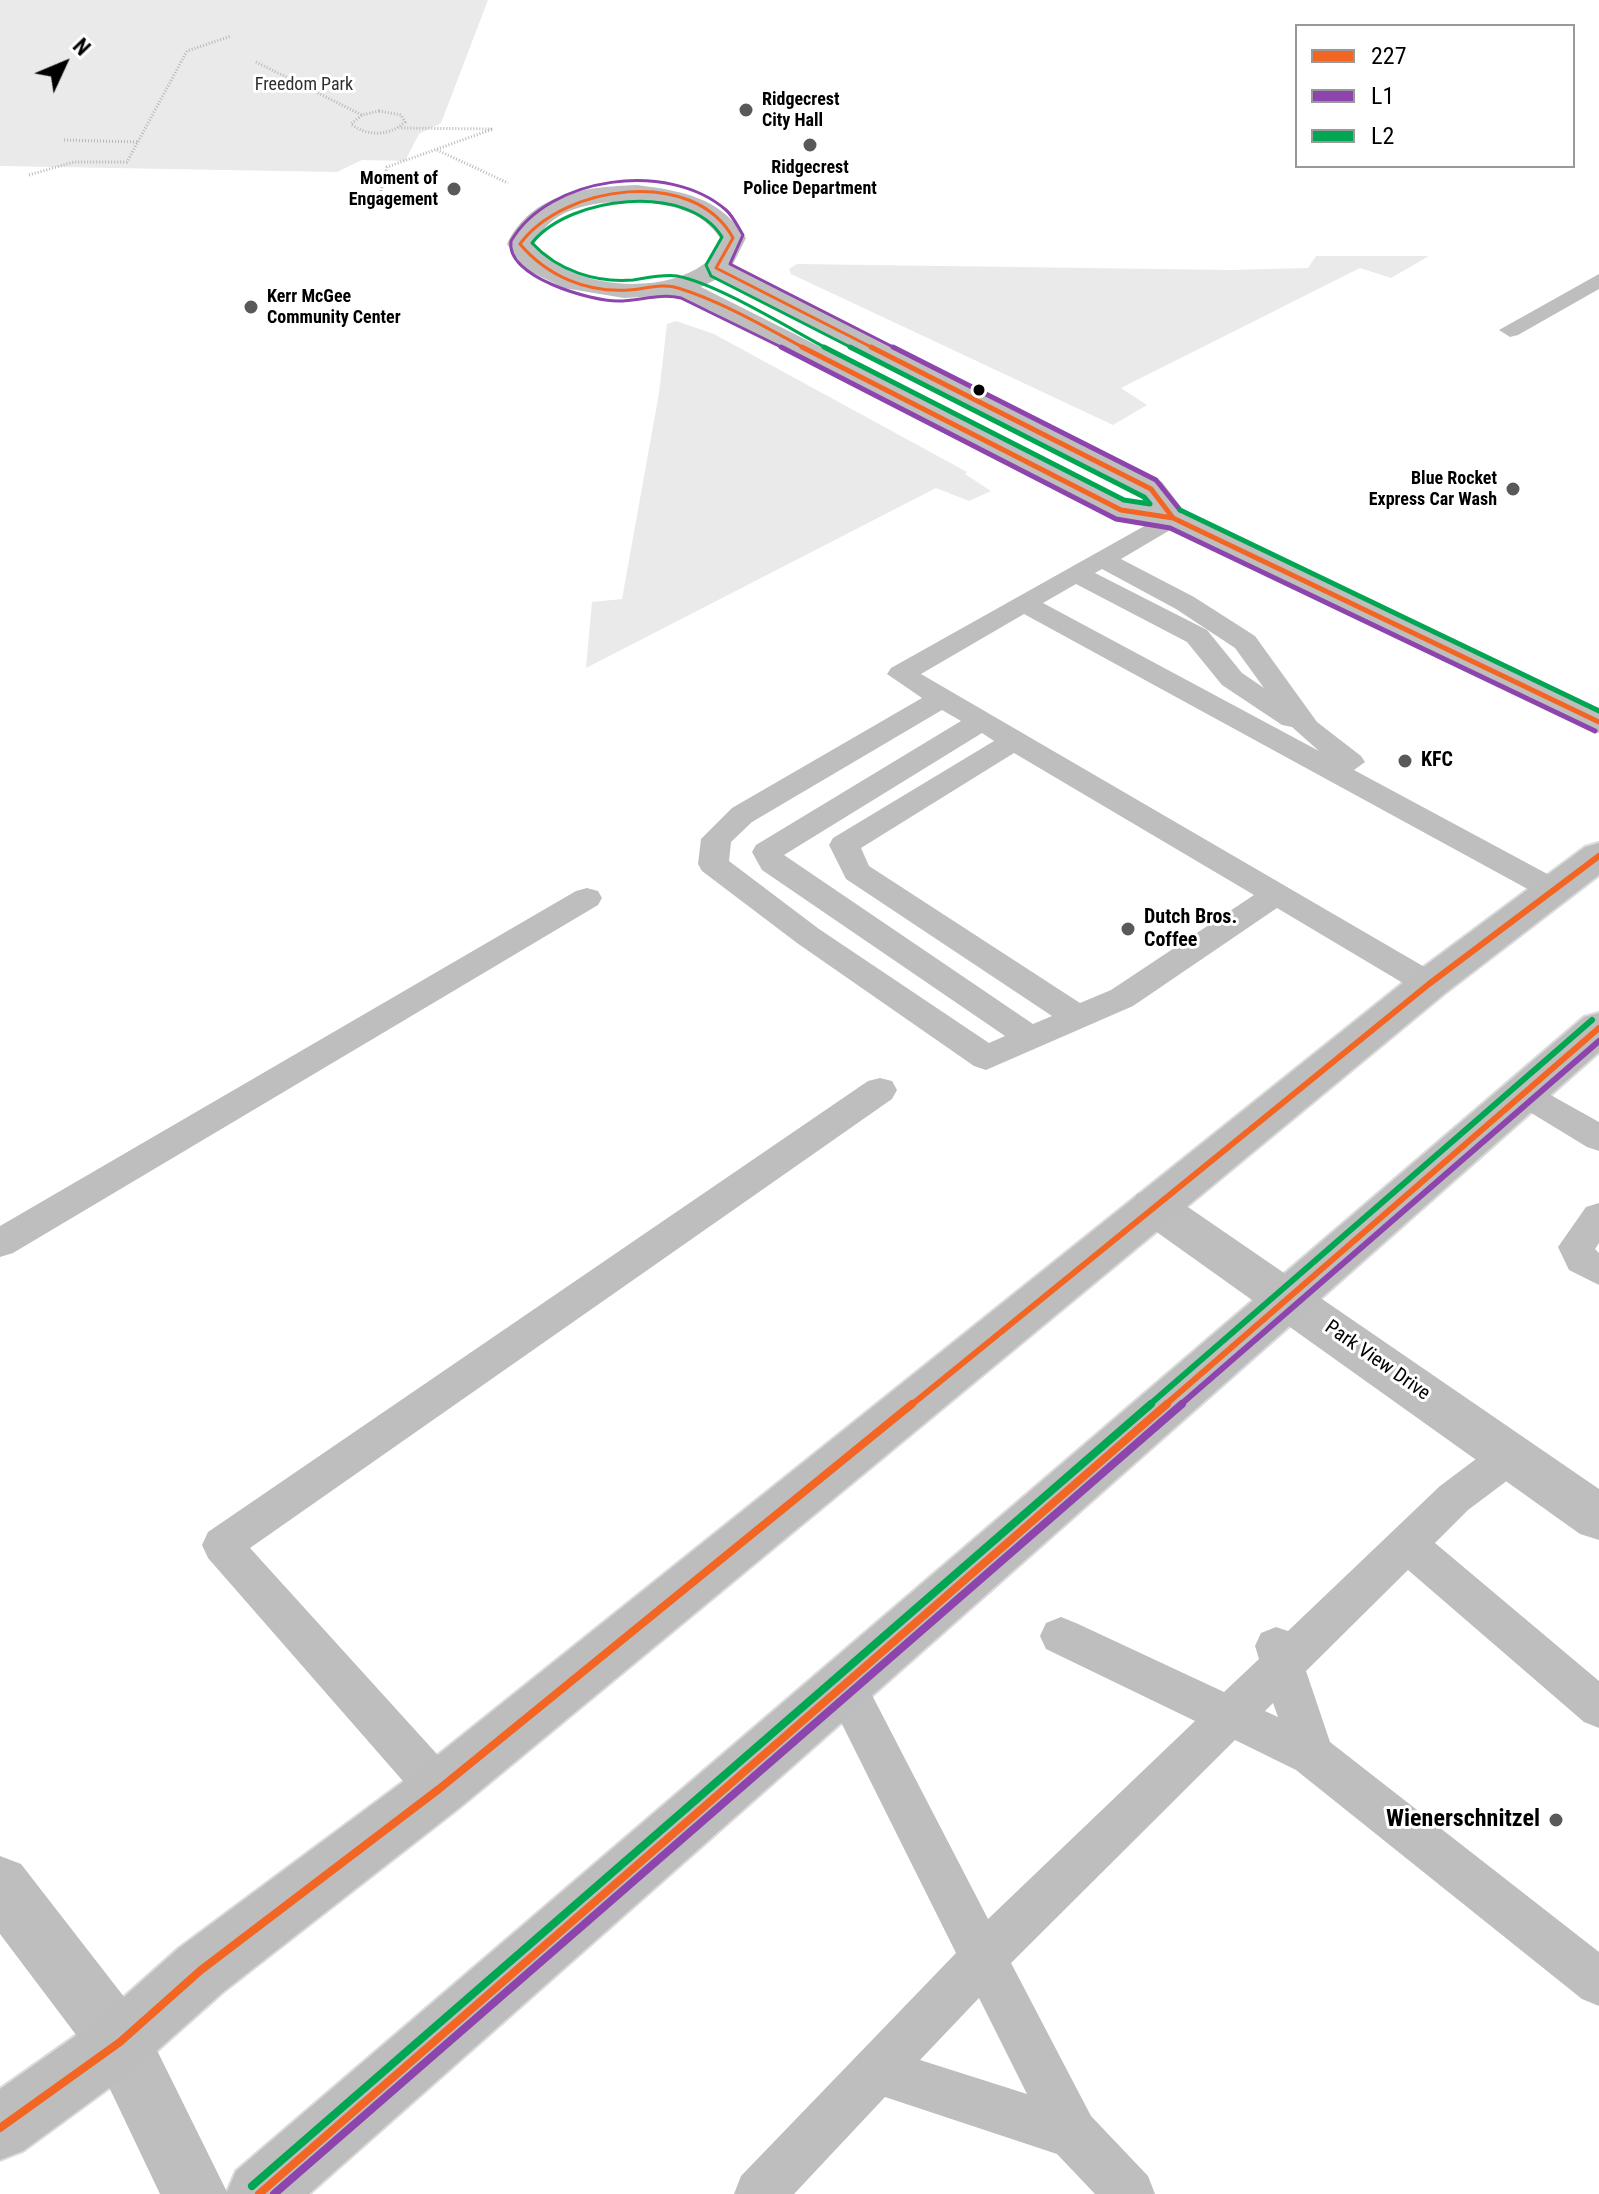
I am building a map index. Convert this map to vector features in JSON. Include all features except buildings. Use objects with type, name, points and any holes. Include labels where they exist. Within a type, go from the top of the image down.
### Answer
[{"type":"main road","points":[[0,2128],[120,2042],[201,1970],[439,1789],[1429,984],[1599,856]]},
{"type":"main road","points":[[259,2194],[1522,1091],[1599,1028]]},
{"type":"street","points":[[637,193],[673,198],[704,207],[725,221],[733,238],[716,268],[674,286],[614,291],[565,280],[536,263],[520,244],[525,228],[544,213],[598,194],[637,193]]},
{"type":"street","points":[[716,268],[1151,489],[1173,518]]},
{"type":"street","points":[[674,286],[719,304],[1121,510],[1173,518],[1599,722]]},
{"type":"street","name":"Park View Drive","points":[[1153,1206],[1599,1518]]},
{"type":"street","points":[[0,1885],[120,2042],[195,2194]]},
{"type":"lane","points":[[1510,330],[1599,280]]},
{"type":"lane","points":[[1173,518],[901,674],[1429,984]]},
{"type":"lane","points":[[1102,559],[1185,603],[1245,642],[1307,728]]},
{"type":"lane","points":[[1076,574],[1197,636],[1232,679],[1307,728],[1359,768],[1432,807],[1439,829]]},
{"type":"lane","points":[[1024,603],[1555,891]]},
{"type":"lane","points":[[943,697],[742,815],[716,839],[713,864],[808,936],[986,1058],[1122,998],[1278,893]]},
{"type":"lane","points":[[982,721],[767,852],[773,863],[1032,1039]]},
{"type":"lane","points":[[1015,740],[844,845],[857,872],[1079,1018]]},
{"type":"lane","points":[[0,1243],[587,898]]},
{"type":"lane","points":[[439,1789],[222,1545],[880,1090]]},
{"type":"lane","points":[[1522,1091],[1599,1138]]},
{"type":"lane","points":[[1599,1217],[1576,1247],[1582,1260],[1599,1271]]},
{"type":"lane","points":[[759,2194],[1016,1924],[1408,1545],[1501,1449]]},
{"type":"lane","points":[[1312,1755],[1275,1647],[1501,1449]]},
{"type":"lane","points":[[1408,1545],[1599,1708]]},
{"type":"lane","points":[[1061,1636],[1312,1755],[1599,1982]]},
{"type":"lane","points":[[844,1684],[1073,2134],[1130,2194]]},
{"type":"lane","points":[[877,2070],[1073,2134]]},
{"type":"path","points":[[29,175],[74,162],[127,162],[187,51],[231,36]]},
{"type":"path","points":[[256,62],[362,115],[395,113],[405,119],[399,128]]},
{"type":"path","points":[[362,115],[351,124],[358,131],[493,129],[387,167],[381,191]]},
{"type":"path","points":[[64,140],[138,142]]},
{"type":"path","points":[[436,150],[518,188]]},
{"type":"green space","name":"Freedom Park","points":[[0,0],[488,0],[441,123],[419,134],[405,161],[362,160],[337,172],[0,166]]},
{"type":"green space","points":[[1316,256],[1429,256],[1391,278],[1360,268],[1121,388],[1147,405],[1113,425],[791,274],[789,269],[797,264],[1231,270],[1308,268]]},
{"type":"green space","points":[[676,321],[714,334],[967,472],[965,474],[991,491],[969,501],[936,488],[586,668],[592,602],[622,599],[659,393],[667,324]]},
{"type":"transit line","name":"L1","points":[[1180,510],[1156,480],[730,264],[743,235],[727,211],[702,194],[670,185],[634,182],[598,186],[565,195],[537,211],[511,241],[510,247],[526,269],[555,286],[602,300],[681,298],[1116,519],[1170,528],[1595,731]]},
{"type":"transit line","name":"227","points":[[615,193],[666,195],[699,204],[714,212],[733,238],[716,268],[1151,489],[1173,518],[1121,510],[719,304],[674,286],[614,291],[565,280],[536,263],[520,244],[539,222],[561,208],[615,193]]},
{"type":"transit line","name":"L2","points":[[616,203],[676,206],[704,216],[715,225],[722,237],[706,265],[711,276],[1144,497],[1150,504],[1124,500],[723,295],[676,276],[615,281],[569,271],[543,255],[532,243],[558,219],[580,210],[616,203]]},
{"type":"transit line","name":"L2","points":[[1180,510],[1599,711]]},
{"type":"transit line","name":"227","points":[[1173,518],[1599,722]]},
{"type":"transit line","name":"227","points":[[0,2128],[120,2042],[201,1970],[439,1789],[1429,984],[1599,856]]},
{"type":"transit line","name":"L2","points":[[252,2186],[1592,1020]]},
{"type":"transit line","name":"227","points":[[259,2194],[1599,1028]]},
{"type":"transit line","name":"L1","points":[[274,2194],[1599,1041]]},
{"type":"place","name":"Ridgecrest City Hall","points":[[746,110]]},
{"type":"place","name":"Ridgecrest Police Department","points":[[810,145]]},
{"type":"place","name":"Moment of Engagement","points":[[454,189]]},
{"type":"place","name":"Kerr McGee Community Center","points":[[251,307]]},
{"type":"place","name":"Blue Rocket Express Car Wash","points":[[1513,489]]},
{"type":"place","name":"KFC","points":[[1405,761]]},
{"type":"place","name":"Dutch Bros. Coffee","points":[[1128,929]]},
{"type":"place","name":"Wienerschnitzel","points":[[1556,1820]]}]
